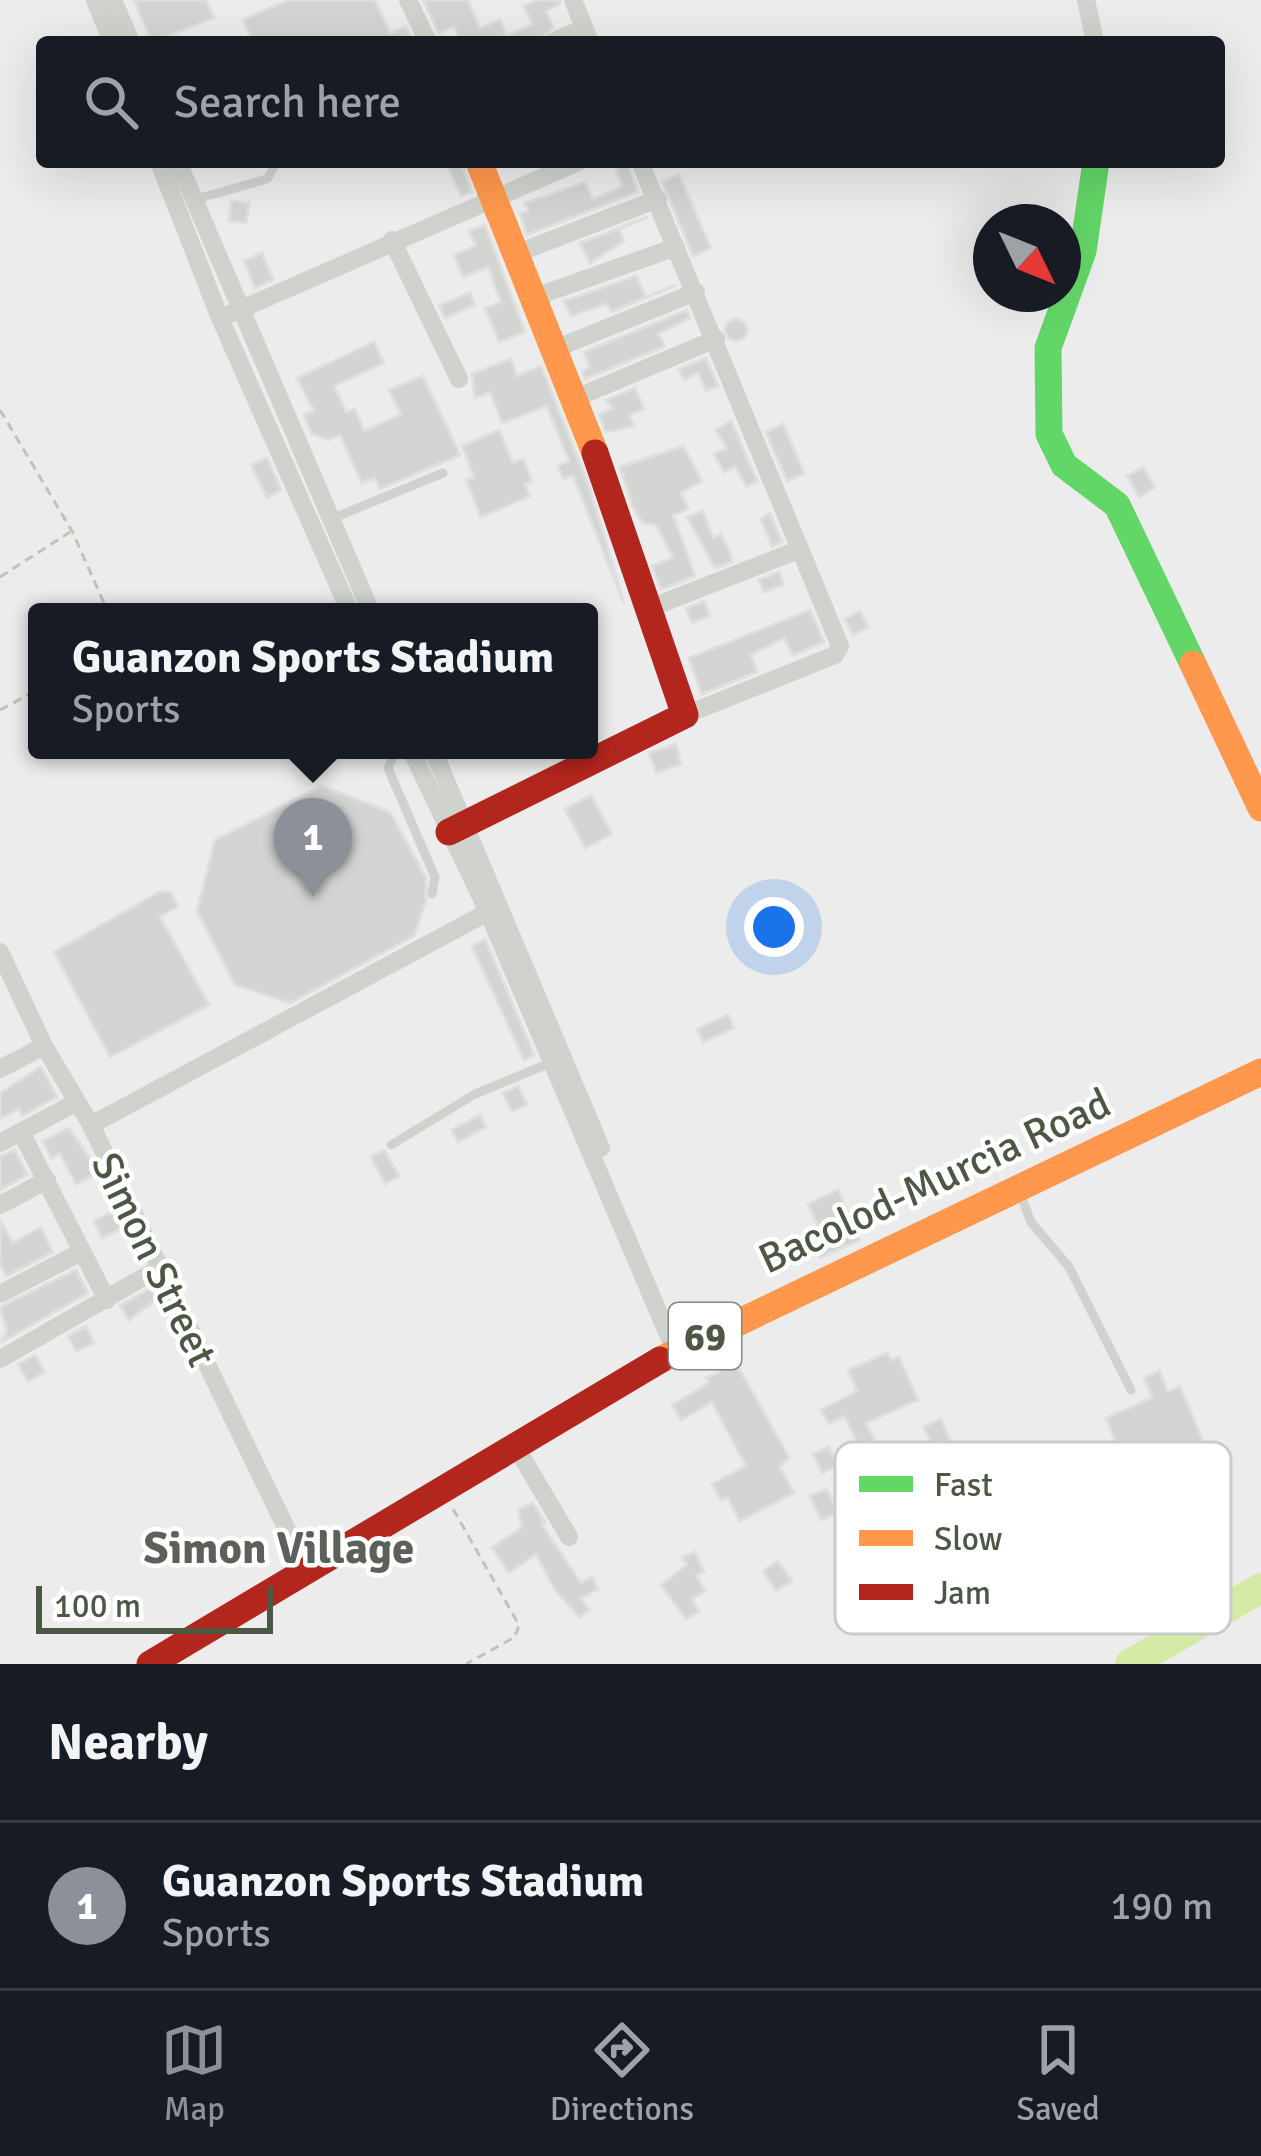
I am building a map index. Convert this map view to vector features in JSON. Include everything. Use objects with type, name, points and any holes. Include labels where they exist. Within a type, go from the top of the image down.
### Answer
[{"type":"street","points":[[94,0],[109,36]]},
{"type":"street","points":[[113,0],[128,36]]},
{"type":"street","points":[[409,0],[425,36]]},
{"type":"street","points":[[573,0],[587,35]]},
{"type":"street","points":[[1086,0],[1094,36]]},
{"type":"street","points":[[160,168],[220,318],[346,603]]},
{"type":"street","points":[[180,168],[367,603]]},
{"type":"street","points":[[481,168],[607,480],[645,610],[686,715]]},
{"type":"street","points":[[220,318],[563,168]]},
{"type":"street","points":[[598,758],[686,715],[835,655],[838,638],[643,168]]},
{"type":"street","points":[[1095,168],[1083,251],[1048,348],[1049,434],[1064,465],[1117,505],[1261,808]]},
{"type":"street","points":[[515,254],[658,200]]},
{"type":"street","points":[[392,240],[460,379]]},
{"type":"street","points":[[532,298],[676,248]]},
{"type":"street","points":[[552,350],[696,292]]},
{"type":"street","points":[[573,399],[716,339]]},
{"type":"street","points":[[645,610],[798,550]]},
{"type":"street","points":[[417,759],[458,826],[680,1348]]},
{"type":"street","points":[[436,759],[488,912],[550,1063],[566,1079]]},
{"type":"street","points":[[458,826],[596,759]]},
{"type":"street","points":[[91,1125],[488,912]]},
{"type":"street","name":"Simon Street","points":[[0,952],[8,990],[91,1125],[305,1569]]},
{"type":"street","points":[[0,1069],[44,1046]]},
{"type":"street","name":"Bacolod-Murcia Road","points":[[150,1664],[680,1348],[1261,1072]]},
{"type":"street","points":[[0,1143],[75,1103]]},
{"type":"street","points":[[21,1132],[106,1300]]},
{"type":"street","points":[[0,1205],[47,1180]]},
{"type":"street","points":[[0,1294],[81,1252]]},
{"type":"street","points":[[0,1359],[158,1268]]},
{"type":"street","points":[[514,1445],[569,1537]]},
{"type":"lane","points":[[193,200],[267,179],[273,168]]},
{"type":"lane","points":[[331,519],[443,473]]},
{"type":"lane","points":[[392,759],[388,768],[435,877],[432,894]]},
{"type":"lane","points":[[391,1145],[475,1094],[550,1063]]},
{"type":"lane","points":[[1017,1186],[1030,1222],[1069,1267],[1131,1390]]},
{"type":"path","points":[[0,410],[72,531],[104,603]]},
{"type":"path","points":[[0,577],[72,531]]},
{"type":"path","points":[[0,710],[28,695]]},
{"type":"path","points":[[441,1488],[519,1625],[515,1637],[466,1664]]},
{"type":"building","points":[[134,0],[206,0],[214,18],[168,36],[149,36]]},
{"type":"building","points":[[288,0],[375,0],[390,33],[406,27],[410,36],[250,36],[243,20]]},
{"type":"building","points":[[423,0],[468,0],[480,28],[500,20],[506,36],[458,36],[454,26],[439,33]]},
{"type":"building","points":[[537,0],[560,0],[546,11],[553,27],[545,36],[506,36],[532,24],[524,6]]},
{"type":"building","points":[[449,168],[463,168],[472,192],[461,196]]},
{"type":"building","points":[[616,168],[629,168],[638,192],[527,235],[520,214],[528,211],[525,203],[585,182],[593,199],[622,187]]},
{"type":"building","points":[[679,175],[711,248],[693,256],[662,181]]},
{"type":"building","points":[[232,201],[249,203],[246,223],[229,221]]},
{"type":"building","points":[[648,217],[619,229],[624,241],[590,263],[580,243]]},
{"type":"building","points":[[485,225],[525,332],[499,342],[485,308],[501,302],[488,267],[463,277],[454,255],[476,246],[469,231]]},
{"type":"building","points":[[262,253],[273,280],[255,288],[244,261]]},
{"type":"building","points":[[636,276],[646,297],[676,285],[611,312],[607,304],[571,316],[564,301]]},
{"type":"building","points":[[470,293],[475,305],[445,318],[439,305]]},
{"type":"building","points":[[687,310],[690,318],[658,334],[665,346],[585,379],[582,371],[590,367],[584,352]]},
{"type":"building","points":[[736,319],[747,330],[736,341],[725,330]]},
{"type":"building","points":[[374,342],[384,363],[334,386],[346,412],[355,409],[364,431],[401,414],[389,390],[423,376],[460,455],[380,489],[375,478],[362,483],[340,435],[329,440],[312,434],[304,415],[314,411],[297,378]]},
{"type":"building","points":[[706,358],[718,386],[706,391],[698,372],[685,380],[678,369]]},
{"type":"building","points":[[511,359],[517,376],[541,366],[589,486],[624,603],[573,476],[563,479],[558,466],[569,461],[547,406],[502,423],[490,392],[475,398],[472,374]]},
{"type":"building","points":[[635,388],[644,409],[629,415],[634,426],[606,432],[599,415],[613,408],[606,400]]},
{"type":"building","points":[[731,421],[757,481],[747,487],[735,467],[724,472],[714,454],[727,448],[716,430]]},
{"type":"building","points":[[783,424],[804,473],[787,481],[766,432]]},
{"type":"building","points":[[499,430],[513,463],[523,459],[532,481],[525,484],[530,496],[481,517],[466,480],[474,477],[462,446]]},
{"type":"building","points":[[683,446],[702,481],[681,493],[688,509],[673,515],[695,576],[661,589],[652,566],[673,558],[657,526],[642,522],[633,507],[620,467]]},
{"type":"building","points":[[267,458],[281,490],[267,498],[251,465]]},
{"type":"building","points":[[1143,467],[1155,487],[1139,497],[1127,476]]},
{"type":"building","points":[[703,511],[713,538],[721,534],[732,562],[715,568],[687,517]]},
{"type":"building","points":[[770,513],[782,542],[772,546],[761,519]]},
{"type":"building","points":[[779,572],[784,584],[764,592],[759,580]]},
{"type":"building","points":[[704,601],[710,616],[692,623],[686,608]]},
{"type":"building","points":[[810,610],[824,642],[793,655],[784,638],[751,655],[757,672],[702,694],[689,658]]},
{"type":"building","points":[[860,611],[868,627],[853,635],[845,619]]},
{"type":"building","points":[[676,744],[681,764],[657,773],[649,753]]},
{"type":"building","points":[[322,786],[390,812],[426,878],[426,900],[414,936],[290,1003],[235,985],[197,911],[215,840]]},
{"type":"building","points":[[591,795],[612,834],[585,848],[565,809]]},
{"type":"building","points":[[161,891],[170,892],[178,906],[160,917],[209,1005],[110,1057],[54,952]]},
{"type":"building","points":[[485,939],[534,1055],[524,1060],[472,946]]},
{"type":"building","points":[[728,1015],[734,1028],[703,1042],[697,1029]]},
{"type":"building","points":[[41,1067],[57,1097],[22,1116],[19,1109],[0,1119],[0,1093]]},
{"type":"building","points":[[518,1086],[527,1104],[512,1112],[503,1093]]},
{"type":"building","points":[[480,1115],[486,1127],[458,1142],[452,1130]]},
{"type":"building","points":[[69,1128],[99,1173],[76,1184],[60,1153],[51,1158],[43,1141]]},
{"type":"building","points":[[15,1150],[27,1175],[0,1190],[0,1156]]},
{"type":"building","points":[[384,1150],[399,1176],[385,1184],[371,1157]]},
{"type":"building","points":[[838,1190],[860,1240],[820,1258],[813,1242],[823,1237],[808,1204]]},
{"type":"building","points":[[112,1212],[121,1229],[102,1238],[94,1221]]},
{"type":"building","points":[[0,1220],[13,1243],[41,1227],[53,1252],[6,1276],[0,1264]]},
{"type":"building","points":[[76,1270],[88,1293],[0,1343],[7,1331],[0,1307]]},
{"type":"building","points":[[151,1288],[157,1299],[129,1320],[120,1306]]},
{"type":"building","points":[[86,1326],[94,1343],[76,1351],[68,1336]]},
{"type":"building","points":[[723,1351],[731,1354],[789,1457],[780,1467],[794,1493],[740,1521],[727,1497],[721,1500],[712,1484],[746,1466],[712,1402],[681,1420],[672,1405],[709,1383],[706,1378],[719,1372],[712,1357]]},
{"type":"building","points":[[887,1353],[891,1360],[899,1357],[918,1400],[866,1423],[876,1442],[857,1442],[845,1416],[829,1424],[821,1410],[857,1391],[848,1370]]},
{"type":"building","points":[[35,1355],[45,1372],[28,1382],[18,1364]]},
{"type":"building","points":[[1159,1371],[1168,1392],[1180,1386],[1203,1442],[1116,1442],[1106,1418],[1152,1398],[1144,1378]]},
{"type":"building","points":[[941,1419],[951,1442],[930,1442],[924,1427]]},
{"type":"building","points":[[829,1447],[835,1467],[822,1473],[813,1454]]},
{"type":"building","points":[[827,1489],[835,1514],[821,1520],[810,1496]]},
{"type":"building","points":[[533,1503],[542,1525],[581,1583],[592,1577],[598,1589],[581,1598],[589,1610],[579,1617],[555,1590],[536,1554],[509,1573],[492,1548],[522,1527],[518,1510]]},
{"type":"building","points":[[695,1552],[704,1572],[696,1575],[705,1591],[692,1599],[699,1612],[686,1619],[661,1585],[687,1565],[683,1557]]},
{"type":"building","points":[[778,1561],[792,1581],[776,1591],[763,1571]]},
{"type":"waterway","points":[[1231,1605],[1261,1588]]},
{"type":"waterway","points":[[1130,1664],[1182,1634]]},
{"type":"traffic: fast","points":[[1095,168],[1083,251],[1048,348],[1049,434],[1064,465],[1117,505],[1193,664]]},
{"type":"traffic: slow","points":[[481,168],[595,453]]},
{"type":"traffic: slow","points":[[1193,664],[1261,808]]},
{"type":"traffic: slow","points":[[660,1360],[1261,1072]]},
{"type":"traffic: jam","points":[[595,453],[685,715],[598,758]]},
{"type":"traffic: jam","points":[[449,832],[596,759]]},
{"type":"traffic: jam","points":[[150,1664],[660,1360]]},
{"type":"place","name":"Guanzon Sports Stadium","points":[[313,897]]},
{"type":"district","name":"Simon Village","points":[[279,1547]]}]
